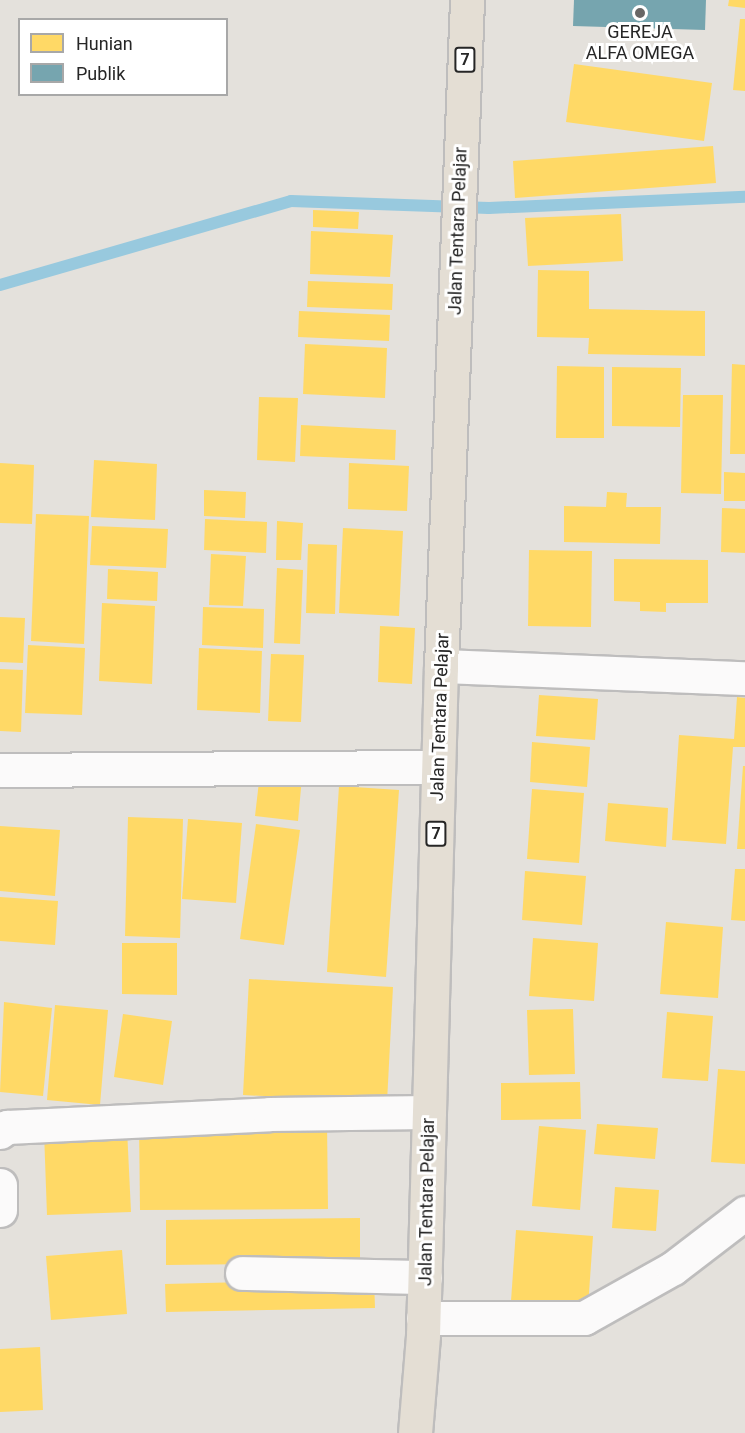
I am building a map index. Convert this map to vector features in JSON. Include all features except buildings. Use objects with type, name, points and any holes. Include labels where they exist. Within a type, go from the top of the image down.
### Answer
[{"type":"highway","name":"Jalan Tentara Pelajar","points":[[415,1433],[425,1277],[441,666],[467,0]]},
{"type":"street","points":[[441,666],[745,678]]},
{"type":"street","points":[[0,770],[438,767]]},
{"type":"street","points":[[0,1132],[7,1127],[270,1114],[429,1112]]},
{"type":"street","points":[[0,1185],[0,1210]]},
{"type":"street","points":[[423,1318],[584,1318],[673,1268],[745,1213]]},
{"type":"street","points":[[242,1273],[425,1277]]},
{"type":"waterway","points":[[0,285],[291,201],[489,208],[745,197]]},
{"type":"place","name":"GEREJA ALFA OMEGA","points":[[640,13]]}]
